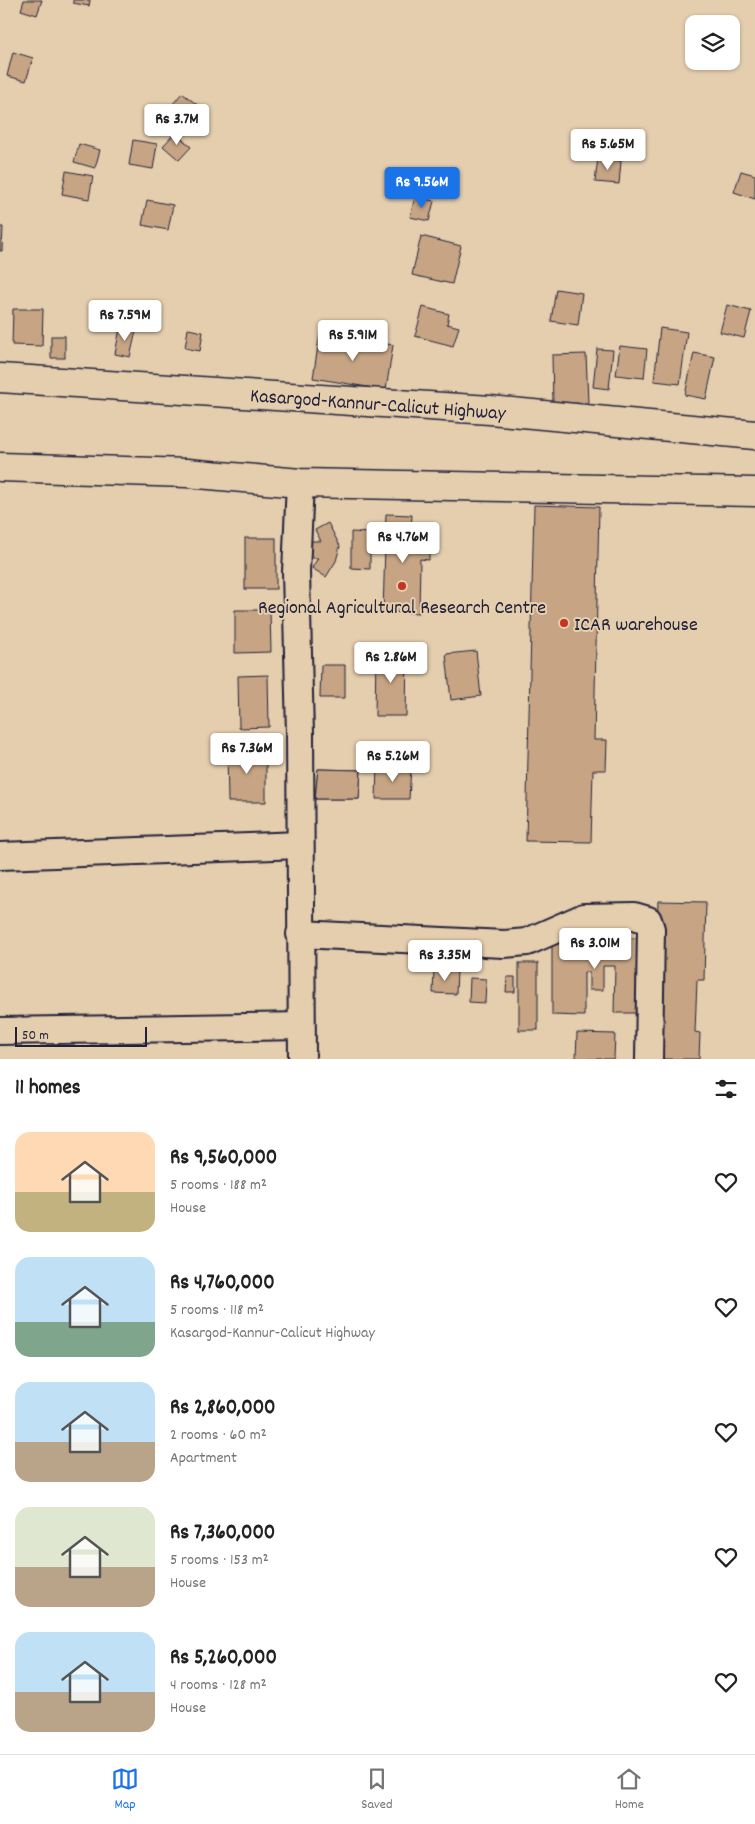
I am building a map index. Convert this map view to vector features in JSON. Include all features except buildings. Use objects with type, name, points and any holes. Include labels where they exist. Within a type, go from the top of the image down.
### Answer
[{"type":"highway","name":"Kasargod-Kannur-Calicut Highway","points":[[0,378],[480,409],[755,435]]},
{"type":"highway","points":[[0,467],[187,473],[300,483],[755,492]]},
{"type":"street","points":[[300,483],[296,572],[302,1059]]},
{"type":"street","points":[[0,856],[300,844]]},
{"type":"street","points":[[300,934],[504,944],[527,942],[584,917],[634,916],[648,920],[651,929],[649,1059]]},
{"type":"street","points":[[0,1031],[301,1026]]},
{"type":"place","name":"Regional Agricultural Research Centre","points":[[402,586]]},
{"type":"place","name":"ICAR warehouse","points":[[564,623]]}]
